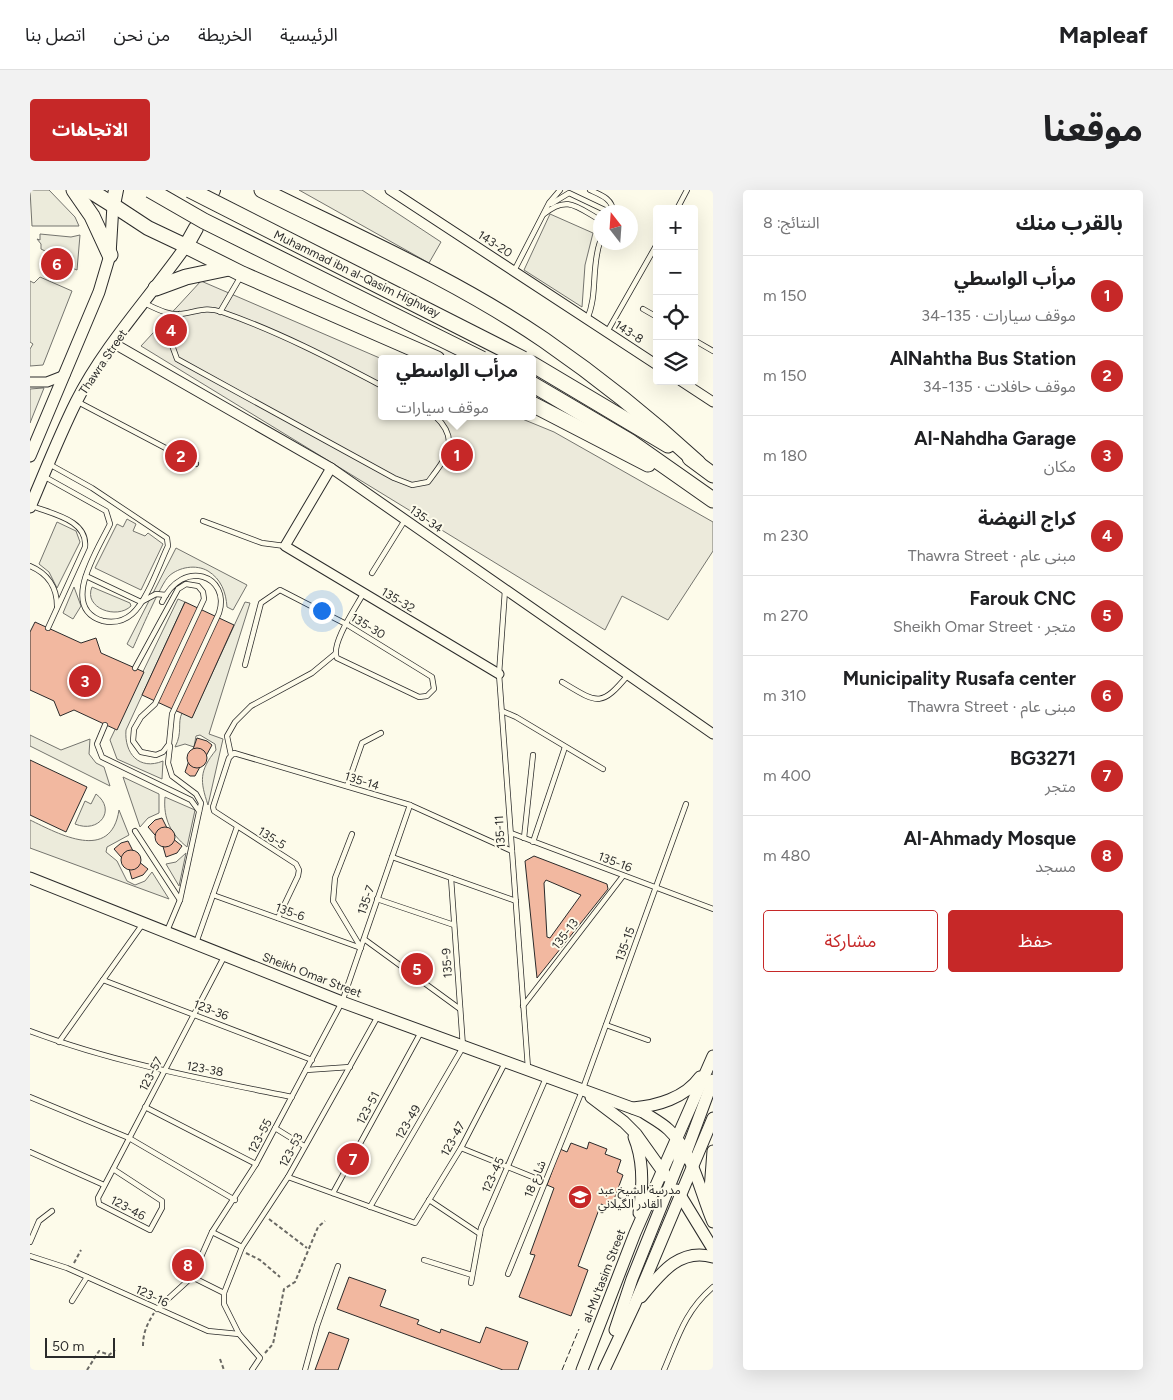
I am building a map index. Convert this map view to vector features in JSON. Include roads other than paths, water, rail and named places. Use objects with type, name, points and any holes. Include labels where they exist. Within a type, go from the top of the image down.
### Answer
[{"type":"highway","points":[[74,190],[92,216],[110,254]]},
{"type":"highway","points":[[90,190],[115,198]]},
{"type":"highway","name":"Muhammad ibn al-Qasim Highway","points":[[150,190],[220,229],[474,355]]},
{"type":"highway","name":"Muhammad ibn al-Qasim Highway","points":[[190,190],[515,355]]},
{"type":"highway","points":[[264,191],[417,267],[542,339],[648,417],[698,464]]},
{"type":"highway","points":[[186,246],[236,271],[427,355]]},
{"type":"highway","points":[[156,288],[186,277],[236,271]]},
{"type":"highway","points":[[536,366],[698,464],[713,475]]},
{"type":"highway","points":[[536,386],[630,441],[713,500]]},
{"type":"highway","points":[[536,406],[630,454],[713,500]]},
{"type":"main road","name":"Thawra Street","points":[[30,456],[100,292],[110,254],[115,198]]},
{"type":"main road","points":[[115,198],[148,228],[186,246]]},
{"type":"main road","name":"Thawra Street","points":[[30,506],[76,401],[113,343],[156,288],[186,246],[196,228]]},
{"type":"main road","name":"Sheikh Omar Street","points":[[30,878],[378,1016],[528,1072],[633,1108],[668,1129],[676,1138],[681,1160],[713,1222]]},
{"type":"main road","points":[[633,1108],[661,1103],[685,1092],[696,1082],[711,1060]]},
{"type":"main road","name":"al-Mu'tasim Street","points":[[681,1160],[676,1138],[711,1060]]},
{"type":"main road","points":[[603,1370],[632,1279],[713,1080]]},
{"type":"main road","name":"Sheikh Omar Street","points":[[584,1092],[633,1132],[681,1194],[713,1249]]},
{"type":"main road","name":"al-Mu'tasim Street","points":[[582,1370],[635,1233],[662,1171],[681,1160],[713,1118]]},
{"type":"main road","points":[[633,1132],[681,1160]]},
{"type":"main road","points":[[633,1132],[641,1161],[642,1183],[635,1233]]},
{"type":"main road","points":[[713,1151],[710,1184],[713,1208]]},
{"type":"main road","points":[[603,1370],[634,1306],[681,1194],[679,1184],[681,1160]]},
{"type":"main road","points":[[634,1306],[665,1269],[679,1259],[691,1255],[713,1257]]},
{"type":"street","name":"143-20","points":[[390,190],[587,319]]},
{"type":"street","name":"143-8","points":[[587,319],[653,362]]},
{"type":"street","name":"135-34","points":[[113,343],[331,468],[713,734]]},
{"type":"street","points":[[30,382],[47,382],[65,376]]},
{"type":"street","points":[[687,385],[713,402]]},
{"type":"street","points":[[285,546],[331,468]]},
{"type":"street","name":"135-32","points":[[285,546],[499,674]]},
{"type":"lane","points":[[514,271],[547,207],[560,190]]},
{"type":"lane","points":[[590,190],[610,201],[611,205]]},
{"type":"lane","points":[[679,205],[688,190]]},
{"type":"lane","points":[[547,207],[560,196],[569,193],[594,205]]},
{"type":"lane","points":[[542,216],[558,204],[566,203],[593,216]]},
{"type":"lane","points":[[587,319],[593,306],[594,266],[598,250]]},
{"type":"lane","points":[[607,332],[654,250]]},
{"type":"lane","points":[[220,312],[236,271]]},
{"type":"lane","points":[[144,304],[164,312],[180,314],[201,309],[220,312],[326,357],[378,384]]},
{"type":"lane","points":[[643,309],[653,315]]},
{"type":"lane","points":[[180,314],[169,337],[177,359],[394,478],[412,485],[428,482],[449,454],[449,438],[439,420]]},
{"type":"lane","points":[[698,342],[713,351]]},
{"type":"lane","points":[[76,401],[196,464]]},
{"type":"lane","points":[[44,476],[106,511],[109,515],[110,524],[82,586],[82,597],[89,612],[99,619],[112,622],[125,619],[141,602],[168,546],[168,538],[92,488],[49,464]]},
{"type":"lane","points":[[30,506],[57,516],[82,529],[85,541],[85,547],[48,628],[57,606],[57,599],[44,572],[30,566]]},
{"type":"lane","points":[[372,573],[405,520]]},
{"type":"lane","points":[[204,521],[262,543],[285,546]]},
{"type":"lane","points":[[135,668],[178,589],[186,584],[196,584],[203,592],[204,599],[156,704],[142,717],[134,729],[134,744],[140,752],[147,755],[159,754],[169,744],[172,714],[219,613],[221,603],[219,593],[212,582],[202,576],[193,575],[179,579],[166,594],[162,602]]},
{"type":"lane","points":[[86,576],[141,602]]},
{"type":"lane","name":"135-30","points":[[246,666],[262,603],[280,590],[346,624],[432,677],[434,689],[427,696],[419,697],[341,661],[335,654]]},
{"type":"lane","name":"135-11","points":[[505,590],[499,674],[528,1072]]},
{"type":"lane","points":[[141,602],[156,594],[166,594]]},
{"type":"lane","points":[[231,755],[228,736],[236,722],[251,706],[312,673],[335,654],[335,648],[346,624],[363,594]]},
{"type":"lane","points":[[562,682],[589,698],[598,700],[612,695],[628,675]]},
{"type":"lane","points":[[502,711],[516,717],[603,769]]},
{"type":"lane","points":[[105,725],[97,744],[102,757],[191,800],[200,812]]},
{"type":"lane","points":[[347,786],[362,743],[381,733]]},
{"type":"lane","points":[[167,933],[180,900],[200,812],[200,800],[176,782],[170,773],[170,743]]},
{"type":"lane","points":[[533,842],[565,747]]},
{"type":"lane","name":"135-14","points":[[231,755],[235,753],[410,805],[512,850]]},
{"type":"lane","name":"135-5","points":[[231,755],[213,807],[214,811],[296,864],[299,870],[278,918]]},
{"type":"lane","points":[[524,838],[533,756]]},
{"type":"lane","name":"135-15","points":[[584,1092],[606,1025],[686,804]]},
{"type":"lane","name":"135-7","points":[[342,1002],[410,805]]},
{"type":"lane","points":[[195,944],[237,827]]},
{"type":"lane","points":[[135,831],[180,900]]},
{"type":"lane","name":"135-16","points":[[511,833],[713,910]]},
{"type":"lane","points":[[352,834],[335,878],[333,901],[361,948]]},
{"type":"lane","points":[[392,857],[516,901]]},
{"type":"lane","name":"135-13","points":[[523,1006],[623,876]]},
{"type":"lane","name":"135-9","points":[[451,878],[463,1048]]},
{"type":"lane","name":"135-6","points":[[213,895],[361,948]]},
{"type":"lane","points":[[378,899],[454,925]]},
{"type":"lane","points":[[59,1042],[143,923]]},
{"type":"lane","points":[[364,939],[460,1009]]},
{"type":"lane","name":"123-57","points":[[97,1201],[112,1169],[225,956]]},
{"type":"lane","name":"123-36","points":[[103,980],[312,1060]]},
{"type":"lane","name":"123-55","points":[[192,1277],[212,1232],[235,1200],[256,1164],[342,1002]]},
{"type":"lane","name":"123-53","points":[[224,1293],[242,1248],[288,1177],[378,1016]]},
{"type":"lane","points":[[606,1025],[648,1040]]},
{"type":"lane","name":"123-38","points":[[30,1031],[59,1042],[164,1072],[292,1096]]},
{"type":"lane","name":"123-51","points":[[334,1193],[421,1032]]},
{"type":"lane","name":"123-49","points":[[370,1207],[463,1048]]},
{"type":"lane","name":"123-47","points":[[370,1207],[415,1223],[461,1148],[505,1063]]},
{"type":"lane","points":[[306,1070],[350,1067]]},
{"type":"lane","name":"123-45","points":[[471,1282],[480,1234],[546,1078]]},
{"type":"lane","name":"شارع 18","points":[[508,1274],[584,1092]]},
{"type":"lane","points":[[30,1097],[129,1138],[235,1200]]},
{"type":"lane","points":[[145,1107],[256,1164]]},
{"type":"lane","points":[[275,1128],[304,1146]]},
{"type":"lane","points":[[461,1148],[545,1182]]},
{"type":"lane","points":[[30,1152],[104,1185]]},
{"type":"lane","name":"123-46","points":[[97,1201],[146,1229],[154,1227],[162,1208],[162,1201],[112,1169]]},
{"type":"lane","points":[[288,1177],[370,1207]]},
{"type":"lane","points":[[429,1200],[480,1234]]},
{"type":"lane","points":[[30,1242],[39,1221],[52,1211]]},
{"type":"lane","points":[[212,1232],[242,1248]]},
{"type":"lane","name":"123-16","points":[[30,1256],[71,1270],[208,1331],[239,1334]]},
{"type":"lane","points":[[424,1260],[472,1274]]},
{"type":"lane","points":[[304,1370],[338,1266]]},
{"type":"lane","points":[[72,1301],[87,1277]]},
{"type":"lane","points":[[157,1309],[192,1277],[224,1293],[224,1304],[239,1334],[260,1358],[252,1370]]},
{"type":"lane","points":[[664,1370],[686,1316],[713,1287]]},
{"type":"place","name":"Municipality Rusafa center","points":[[57,264]]},
{"type":"place","name":"كراج النهضة","points":[[171,330]]},
{"type":"place","name":"مرأب الواسطي","points":[[457,455]]},
{"type":"place","name":"AlNahtha Bus Station","points":[[181,456]]},
{"type":"place","name":"Al-Nahdha Garage","points":[[85,681]]},
{"type":"place","name":"Farouk CNC","points":[[417,969]]},
{"type":"place","name":"BG3271","points":[[353,1159]]},
{"type":"place","name":"مدرسة الشيخ عبد القادر الگيلاني","points":[[580,1197]]},
{"type":"place","name":"Al-Ahmady Mosque","points":[[188,1265]]}]
